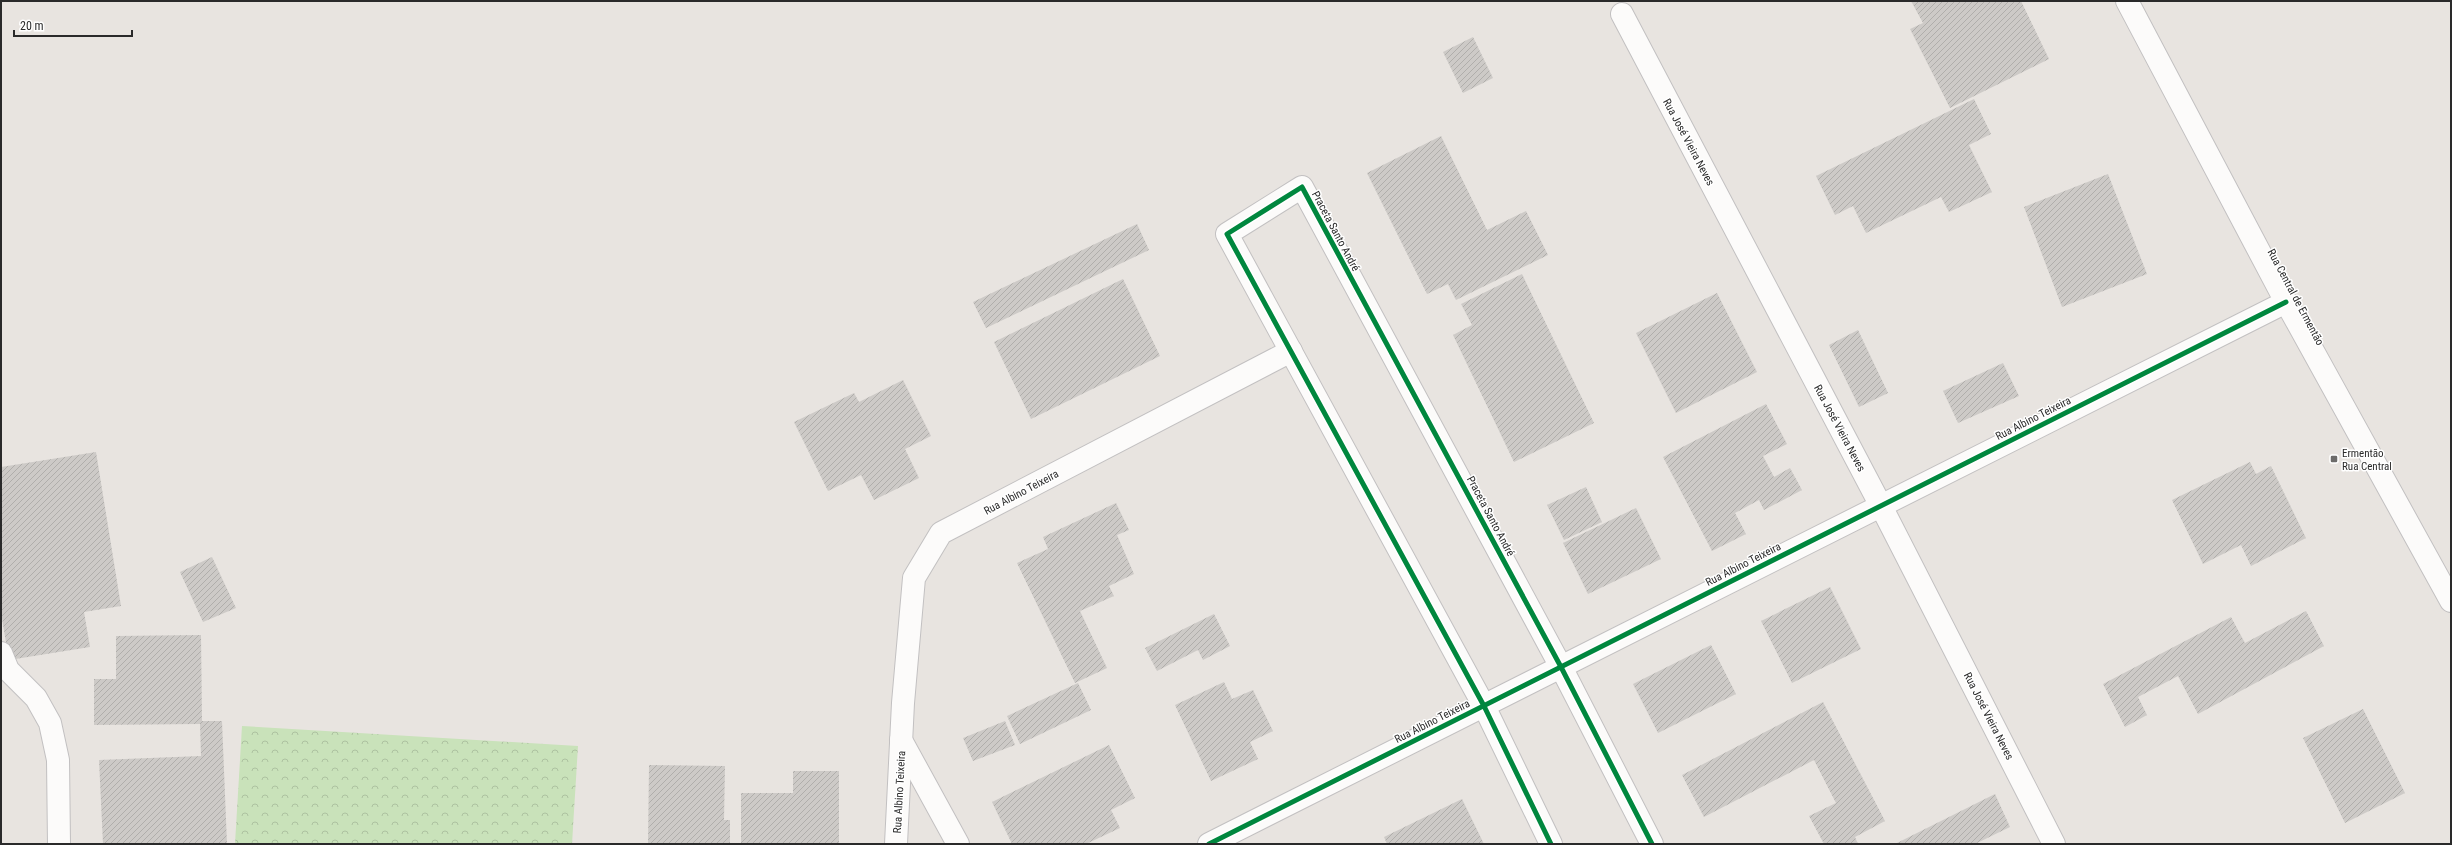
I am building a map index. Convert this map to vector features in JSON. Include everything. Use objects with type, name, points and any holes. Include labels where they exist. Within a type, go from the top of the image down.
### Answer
[{"type":"street","name":"Rua Central de Ermentão","points":[[2127,1],[2286,302],[2451,601]]},
{"type":"street","name":"Rua José Vieira Neves","points":[[1622,14],[1881,506],[2054,844]]},
{"type":"street","name":"Praceta Santo André","points":[[1552,844],[1484,706],[1227,234],[1302,187],[1561,667],[1652,844]]},
{"type":"street","name":"Rua Albino Teixeira","points":[[1209,844],[2286,302]]},
{"type":"street","name":"Rua Albino Teixeira","points":[[896,844],[901,740],[914,578],[941,533],[1291,351]]},
{"type":"street","points":[[1,653],[8,670],[36,698],[50,723],[58,760],[59,844]]},
{"type":"street","name":"Rua Albino Teixeira","points":[[901,740],[958,844]]},
{"type":"green space","points":[[242,726],[578,746],[572,844],[235,844]]},
{"type":"building","points":[[1911,1],[2021,1],[2049,59],[1950,108],[1910,29],[1923,23]]},
{"type":"building","points":[[1473,37],[1493,78],[1463,93],[1443,52]]},
{"type":"building","points":[[1974,99],[1991,134],[1969,145],[1992,192],[1949,212],[1941,197],[1866,233],[1853,206],[1835,215],[1816,176]]},
{"type":"building","points":[[1441,136],[1487,230],[1526,211],[1548,255],[1456,300],[1448,284],[1427,294],[1367,173]]},
{"type":"building","points":[[2108,174],[2147,274],[2062,307],[2024,207]]},
{"type":"building","points":[[1137,224],[1149,250],[986,328],[973,302]]},
{"type":"building","points":[[1522,274],[1594,423],[1514,462],[1453,335],[1472,325],[1461,304]]},
{"type":"building","points":[[1123,279],[1160,356],[1031,419],[994,342]]},
{"type":"building","points":[[1717,293],[1757,372],[1676,413],[1636,333]]},
{"type":"building","points":[[1858,330],[1888,393],[1859,407],[1829,345]]},
{"type":"building","points":[[2003,363],[2019,396],[1958,423],[1943,391]]},
{"type":"building","points":[[903,380],[931,436],[905,449],[919,478],[874,500],[861,475],[828,491],[794,422],[854,393],[859,402]]},
{"type":"building","points":[[1766,404],[1787,444],[1763,456],[1774,477],[1790,468],[1802,490],[1764,510],[1759,500],[1735,513],[1746,534],[1712,551],[1663,457]]},
{"type":"building","points":[[96,452],[121,606],[84,612],[90,647],[9,660],[1,613],[1,467]]},
{"type":"building","points":[[2250,462],[2256,474],[2271,466],[2306,538],[2251,566],[2241,545],[2203,564],[2172,500]]},
{"type":"building","points":[[1586,487],[1602,522],[1564,540],[1547,505]]},
{"type":"building","points":[[1116,503],[1129,530],[1117,535],[1134,574],[1109,586],[1114,596],[1080,611],[1107,668],[1075,683],[1017,563],[1048,549],[1043,537]]},
{"type":"building","points":[[1636,508],[1661,559],[1588,594],[1563,543]]},
{"type":"building","points":[[212,557],[236,608],[203,622],[180,572]]},
{"type":"building","points":[[1830,587],[1861,649],[1792,683],[1761,621]]},
{"type":"building","points":[[2306,611],[2324,646],[2198,714],[2178,676],[2138,697],[2147,715],[2125,727],[2103,684],[2231,617],[2245,643]]},
{"type":"building","points":[[1214,614],[1230,646],[1203,660],[1198,650],[1157,671],[1145,648]]},
{"type":"building","points":[[201,635],[202,721],[222,721],[227,844],[103,844],[99,760],[201,756],[200,724],[94,725],[94,679],[116,679],[116,636]]},
{"type":"building","points":[[1711,645],[1736,694],[1658,733],[1633,684]]},
{"type":"building","points":[[1224,682],[1232,699],[1253,690],[1273,731],[1250,742],[1258,759],[1211,781],[1175,705]]},
{"type":"building","points":[[1078,683],[1091,710],[1020,744],[1007,716]]},
{"type":"building","points":[[1823,702],[1885,821],[1855,837],[1858,844],[1824,844],[1809,816],[1836,803],[1814,760],[1704,817],[1682,775]]},
{"type":"building","points":[[2363,709],[2405,793],[2345,823],[2303,738]]},
{"type":"building","points":[[1005,721],[1015,745],[973,761],[963,738]]},
{"type":"building","points":[[1109,745],[1135,798],[1111,810],[1120,828],[1086,844],[1012,844],[992,802]]},
{"type":"building","points":[[649,765],[725,766],[724,820],[730,820],[730,844],[648,844]]},
{"type":"building","points":[[793,771],[839,771],[839,844],[741,844],[741,793],[793,793]]},
{"type":"building","points":[[1995,794],[2010,827],[1975,844],[1895,844]]},
{"type":"building","points":[[1462,799],[1484,844],[1387,844],[1384,837]]},
{"type":"cycle path","points":[[1551,844],[1484,706],[1227,234],[1302,187],[1561,667],[1652,844]]},
{"type":"cycle path","points":[[1209,844],[2286,302]]},
{"type":"place","name":"Ermentão Rua Central","points":[[2334,459]]}]
